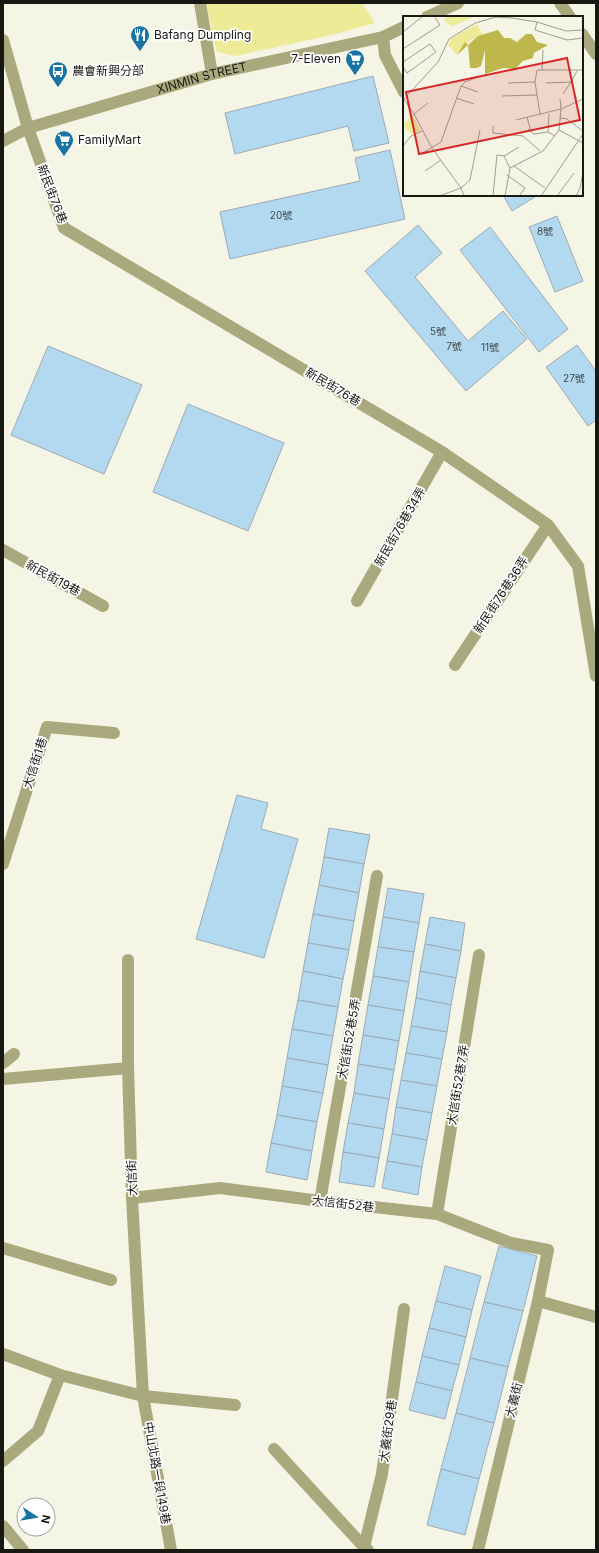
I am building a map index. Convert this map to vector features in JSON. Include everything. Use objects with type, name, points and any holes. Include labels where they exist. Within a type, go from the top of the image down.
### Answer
[{"type":"street","points":[[200,3],[212,74]]},
{"type":"street","points":[[429,16],[458,3]]},
{"type":"street","points":[[560,3],[569,16]]},
{"type":"street","name":"XINMIN STREET","points":[[3,141],[28,128],[212,74],[383,37],[403,27]]},
{"type":"street","points":[[583,35],[596,54]]},
{"type":"street","points":[[383,37],[385,55],[403,90]]},
{"type":"street","name":"新民街76巷","points":[[3,40],[28,128],[64,228],[442,452],[548,525],[578,566],[596,676]]},
{"type":"street","name":"新民街76巷34弄","points":[[357,601],[442,452]]},
{"type":"street","name":"新民街76巷36弄","points":[[455,665],[548,525]]},
{"type":"street","name":"新民街19巷","points":[[3,550],[103,606]]},
{"type":"street","name":"大信街1巷","points":[[3,864],[47,727],[114,733]]},
{"type":"street","name":"大信街52巷5弄","points":[[320,1201],[377,876]]},
{"type":"street","name":"大信街52巷7弄","points":[[437,1214],[479,955]]},
{"type":"street","name":"大信街","points":[[128,960],[128,1068],[132,1198],[143,1396]]},
{"type":"street","points":[[3,1063],[14,1054]]},
{"type":"street","points":[[3,1079],[128,1068]]},
{"type":"street","name":"大信街52巷","points":[[132,1198],[220,1188],[437,1214],[511,1244],[548,1250]]},
{"type":"street","points":[[3,1248],[111,1280]]},
{"type":"street","name":"大義街","points":[[478,1550],[538,1301],[548,1250]]},
{"type":"street","points":[[538,1301],[596,1317]]},
{"type":"street","name":"大義街29巷","points":[[366,1549],[382,1474],[404,1309]]},
{"type":"street","points":[[3,1354],[60,1375],[143,1396],[235,1405]]},
{"type":"street","points":[[3,1461],[38,1431],[60,1375]]},
{"type":"street","name":"中山北路一段149巷","points":[[143,1396],[171,1550]]},
{"type":"street","points":[[274,1449],[366,1549]]},
{"type":"street","points":[[3,1526],[24,1550]]},
{"type":"shaded area","points":[[206,3],[362,3],[375,23],[336,34],[236,56],[217,52]]},
{"type":"building","points":[[373,76],[389,143],[354,151],[348,126],[235,154],[225,113]]},
{"type":"building","points":[[390,150],[405,219],[230,259],[220,212],[360,181],[355,158]]},
{"type":"building","points":[[504,196],[536,196],[512,211]]},
{"type":"building","points":[[557,216],[583,281],[555,292],[529,227]]},
{"type":"building","points":[[418,225],[442,253],[415,277],[468,341],[503,311],[527,339],[466,391],[365,271]]},
{"type":"building","points":[[490,227],[568,329],[539,352],[460,250]]},
{"type":"building","points":[[577,345],[596,371],[596,420],[588,426],[546,367]]},
{"type":"building","points":[[48,346],[142,385],[104,474],[11,435]]},
{"type":"building","points":[[188,404],[284,443],[248,531],[153,492]]},
{"type":"building","points":[[237,795],[268,803],[261,829],[298,839],[264,958],[196,939]]},
{"type":"building","points":[[329,828],[370,835],[364,864],[324,857]]},
{"type":"building","points":[[324,857],[364,864],[359,893],[319,885]]},
{"type":"building","points":[[319,885],[359,893],[354,921],[313,914]]},
{"type":"building","points":[[388,888],[424,894],[419,923],[383,917]]},
{"type":"building","points":[[313,914],[354,921],[349,950],[308,943]]},
{"type":"building","points":[[383,917],[419,923],[414,952],[378,947]]},
{"type":"building","points":[[430,917],[465,923],[461,951],[425,944]]},
{"type":"building","points":[[308,943],[349,950],[343,979],[303,971]]},
{"type":"building","points":[[425,944],[461,951],[456,978],[420,971]]},
{"type":"building","points":[[378,947],[414,952],[409,982],[373,976]]},
{"type":"building","points":[[303,971],[343,979],[338,1007],[298,1000]]},
{"type":"building","points":[[420,971],[456,978],[451,1005],[416,998]]},
{"type":"building","points":[[373,976],[409,982],[404,1011],[368,1005]]},
{"type":"building","points":[[416,998],[451,1005],[447,1032],[411,1026]]},
{"type":"building","points":[[298,1000],[338,1007],[333,1036],[292,1029]]},
{"type":"building","points":[[368,1005],[404,1011],[399,1041],[363,1035]]},
{"type":"building","points":[[411,1026],[447,1032],[442,1059],[406,1053]]},
{"type":"building","points":[[292,1029],[333,1036],[328,1065],[287,1058]]},
{"type":"building","points":[[363,1035],[399,1041],[394,1070],[358,1064]]},
{"type":"building","points":[[406,1053],[442,1059],[437,1086],[401,1080]]},
{"type":"building","points":[[287,1058],[328,1065],[323,1093],[282,1086]]},
{"type":"building","points":[[358,1064],[394,1070],[389,1099],[354,1093]]},
{"type":"building","points":[[401,1080],[437,1086],[432,1113],[396,1107]]},
{"type":"building","points":[[282,1086],[323,1093],[317,1122],[277,1115]]},
{"type":"building","points":[[354,1093],[389,1099],[384,1129],[348,1123]]},
{"type":"building","points":[[396,1107],[432,1113],[427,1140],[392,1134]]},
{"type":"building","points":[[277,1115],[317,1122],[312,1151],[271,1143]]},
{"type":"building","points":[[348,1123],[384,1129],[379,1158],[343,1152]]},
{"type":"building","points":[[392,1134],[427,1140],[422,1167],[387,1161]]},
{"type":"building","points":[[271,1143],[312,1151],[307,1180],[266,1172]]},
{"type":"building","points":[[343,1152],[379,1158],[374,1187],[339,1182]]},
{"type":"building","points":[[387,1161],[422,1167],[418,1195],[382,1188]]},
{"type":"building","points":[[499,1246],[537,1256],[523,1311],[484,1302]]},
{"type":"building","points":[[445,1266],[481,1276],[472,1310],[436,1301]]},
{"type":"building","points":[[436,1301],[472,1310],[466,1337],[429,1328]]},
{"type":"building","points":[[484,1302],[523,1311],[508,1367],[470,1358]]},
{"type":"building","points":[[429,1328],[466,1337],[459,1365],[422,1356]]},
{"type":"building","points":[[422,1356],[459,1365],[452,1391],[416,1382]]},
{"type":"building","points":[[470,1358],[508,1367],[494,1423],[456,1413]]},
{"type":"building","points":[[416,1382],[452,1391],[445,1419],[409,1410]]},
{"type":"building","points":[[456,1413],[494,1423],[479,1479],[441,1469]]},
{"type":"building","points":[[441,1469],[479,1479],[465,1535],[427,1525]]},
{"type":"place","name":"Bafang Dumpling","points":[[140,52]]},
{"type":"place","name":"7-Eleven","points":[[355,76]]},
{"type":"place","name":"農會新興分部","points":[[58,88]]},
{"type":"place","name":"FamilyMart","points":[[64,157]]}]
